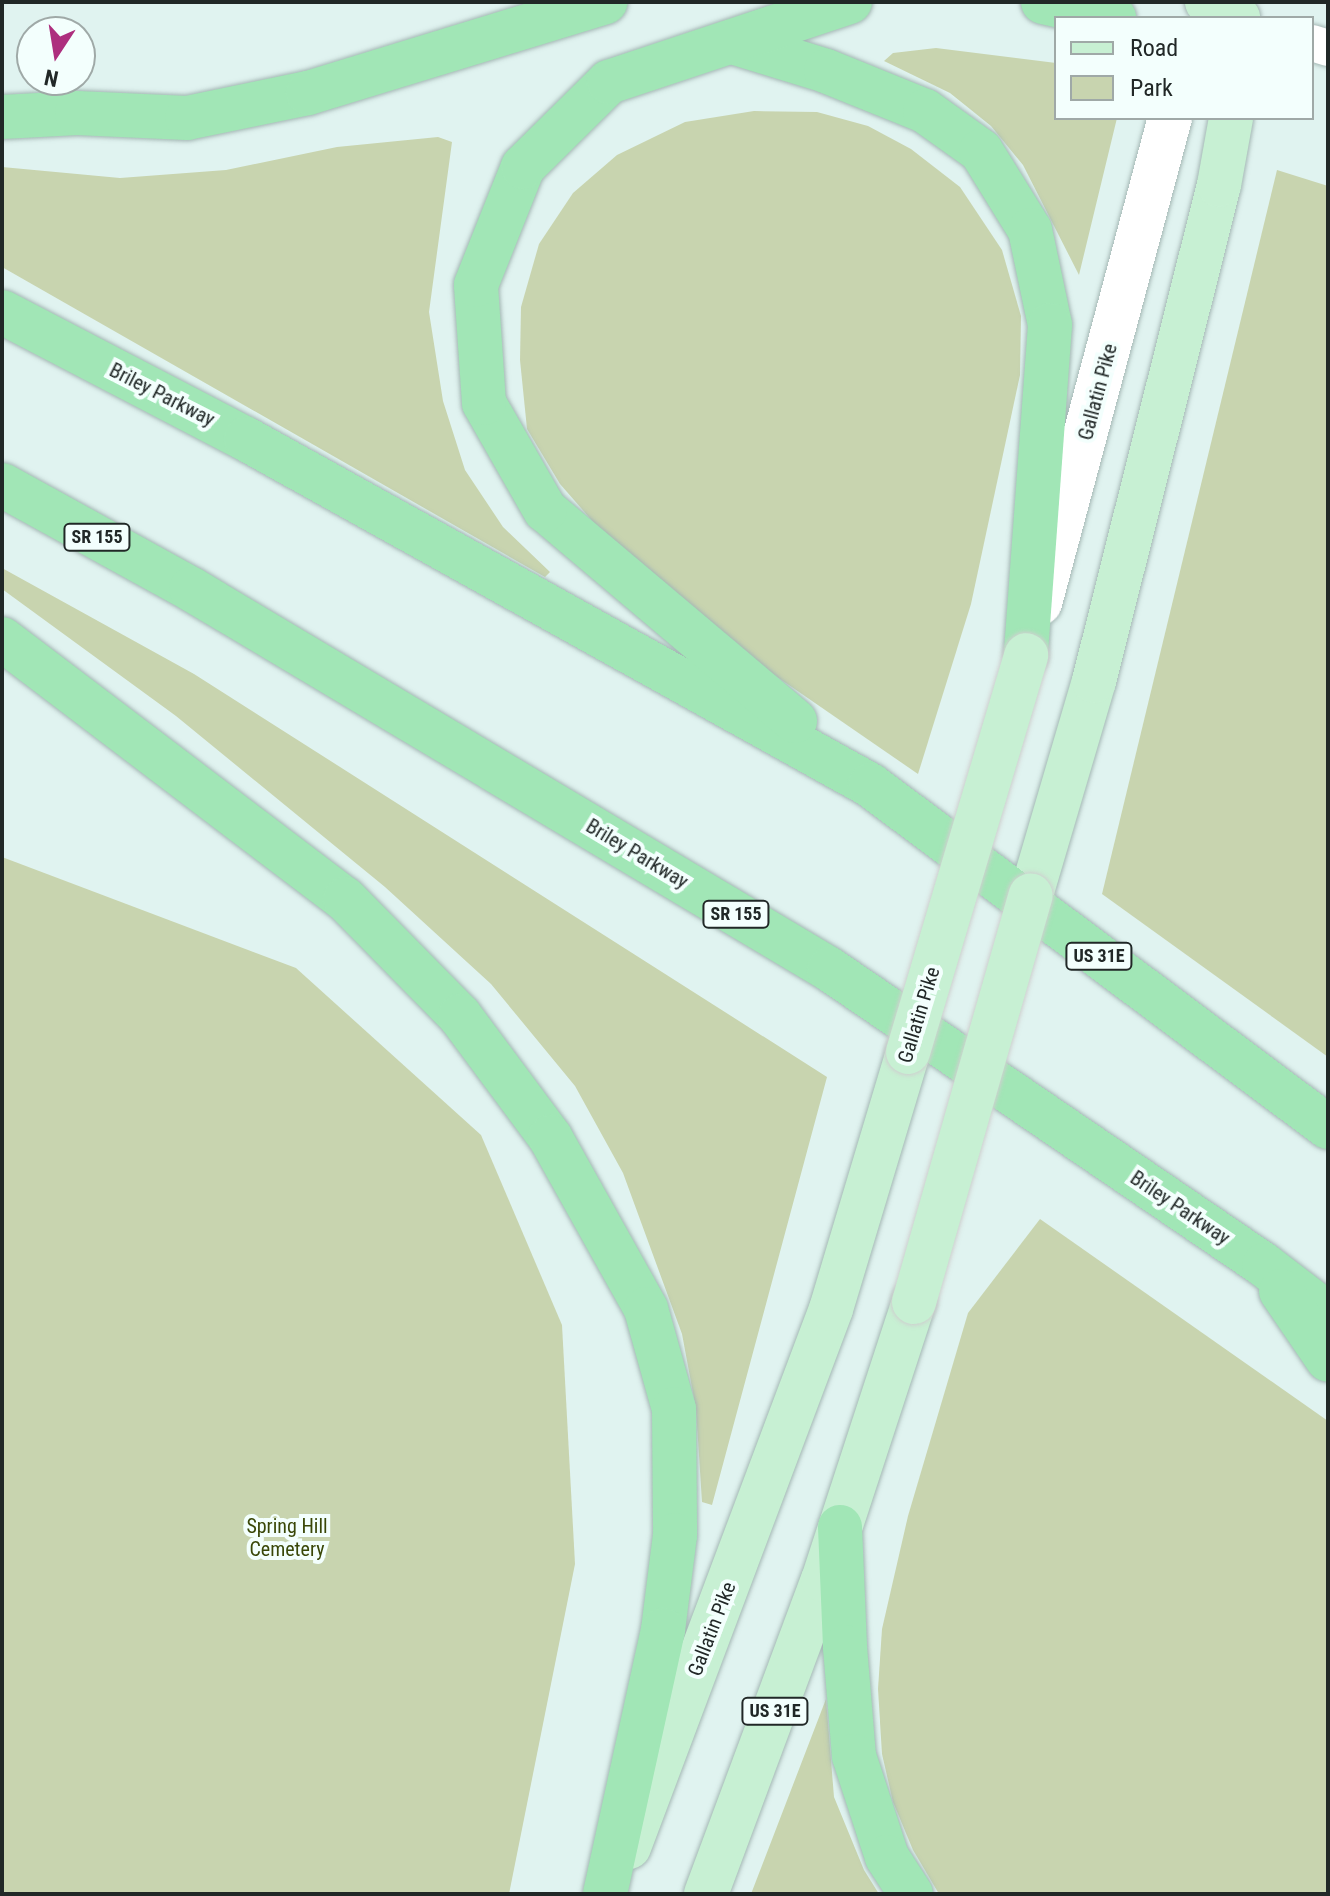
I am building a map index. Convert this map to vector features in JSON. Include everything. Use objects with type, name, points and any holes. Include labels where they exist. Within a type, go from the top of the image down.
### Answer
[{"type":"highway","points":[[2,117],[77,113],[187,118],[308,93],[605,2]]},
{"type":"highway","points":[[850,2],[609,82],[523,167],[476,285],[484,403],[545,510],[870,785]]},
{"type":"highway","points":[[1043,2],[1105,16]]},
{"type":"highway","points":[[732,42],[826,71],[925,111],[981,151],[1030,230],[1050,325],[1026,655]]},
{"type":"highway","name":"Briley Parkway","points":[[2,312],[246,439],[870,785],[1328,1127]]},
{"type":"highway","name":"Briley Parkway","points":[[2,485],[191,589],[829,969],[1264,1265],[1328,1314]]},
{"type":"highway","points":[[2,639],[345,899],[460,1016],[550,1137],[646,1309],[674,1409],[675,1535],[663,1630],[608,1894]]},
{"type":"highway","points":[[1264,1265],[1328,1360]]},
{"type":"highway","points":[[840,1527],[854,1756],[887,1857],[911,1894]]},
{"type":"main road","points":[[1207,2],[1234,16]]},
{"type":"main road","name":"Gallatin Pike","points":[[608,1894],[831,1309],[1026,655],[1169,120]]},
{"type":"main road","name":"US 31E","points":[[706,1894],[840,1527],[914,1302],[1094,681],[1219,185],[1231,120]]},
{"type":"green space","points":[[936,48],[1054,63],[1054,120],[1117,120],[1079,275],[1023,165],[991,126],[950,93],[884,61],[893,53]]},
{"type":"green space","points":[[754,111],[817,112],[868,126],[911,149],[960,187],[1002,250],[1021,316],[1020,375],[971,604],[918,774],[696,621],[630,564],[560,484],[527,429],[520,360],[521,307],[539,244],[573,193],[617,155],[685,122]]},
{"type":"green space","points":[[438,137],[452,142],[429,312],[443,401],[465,470],[503,527],[550,572],[545,577],[2,267],[2,167],[120,178],[226,170],[337,147]]},
{"type":"green space","points":[[1277,170],[1328,186],[1328,1057],[1102,894]]},
{"type":"green space","points":[[2,568],[194,674],[827,1077],[712,1505],[702,1502],[696,1409],[682,1334],[623,1173],[575,1086],[491,984],[385,887],[176,716],[2,589]]},
{"type":"green space","name":"Spring Hill Cemetery","points":[[2,857],[296,968],[481,1135],[562,1325],[575,1564],[509,1894],[2,1894]]},
{"type":"green space","points":[[1040,1219],[1328,1421],[1328,1894],[939,1894],[913,1850],[893,1802],[882,1754],[878,1689],[882,1629],[908,1516],[968,1313]]},
{"type":"green space","points":[[826,1699],[834,1797],[864,1870],[879,1894],[751,1894]]}]
